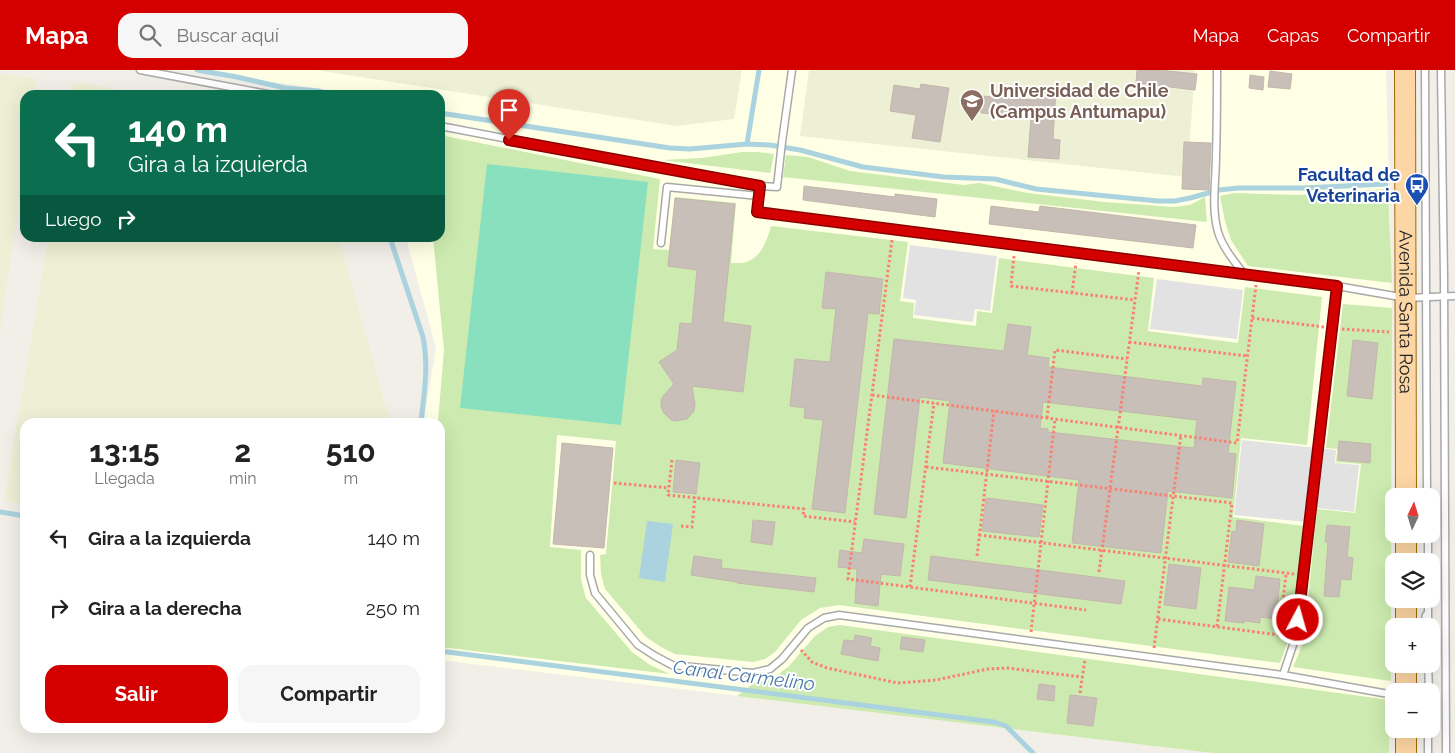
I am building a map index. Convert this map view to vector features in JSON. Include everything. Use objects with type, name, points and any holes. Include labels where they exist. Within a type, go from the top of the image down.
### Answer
[{"type":"main road","name":"Avenida Santa Rosa","points":[[1405,70],[1406,488]]},
{"type":"main road","points":[[1406,738],[1406,753]]},
{"type":"lane","points":[[140,70],[246,90]]},
{"type":"lane","points":[[445,127],[634,164],[760,186],[777,187],[792,70]]},
{"type":"lane","points":[[1217,70],[1216,184],[1213,206],[1218,232],[1229,254],[1244,274]]},
{"type":"lane","points":[[1425,70],[1427,488]]},
{"type":"lane","points":[[1440,70],[1444,297],[1446,753]]},
{"type":"lane","points":[[661,243],[667,186],[759,196]]},
{"type":"lane","points":[[760,186],[757,212],[1337,286],[1406,298],[1455,296]]},
{"type":"lane","points":[[1283,674],[1296,633],[1337,286]]},
{"type":"lane","points":[[590,555],[590,575],[595,593],[638,645],[672,665],[753,673],[770,669],[782,660],[808,628],[824,618],[840,615],[1283,674],[1385,693]]},
{"type":"lane","points":[[1428,738],[1428,753]]},
{"type":"path","points":[[894,229],[848,579],[1086,610]]},
{"type":"path","points":[[1015,245],[1010,286],[1135,300]]},
{"type":"path","points":[[1072,292],[1077,253]]},
{"type":"path","points":[[1099,572],[1140,261]]},
{"type":"path","points":[[872,395],[1237,442],[1257,276]]},
{"type":"path","points":[[1129,342],[1247,356]]},
{"type":"path","points":[[1047,418],[1056,350],[1127,358]]},
{"type":"path","points":[[910,587],[934,403]]},
{"type":"path","points":[[977,556],[994,411]]},
{"type":"path","points":[[1030,641],[1055,419]]},
{"type":"path","points":[[1153,657],[1181,435]]},
{"type":"path","points":[[672,460],[668,495],[804,509],[803,516],[855,522]]},
{"type":"path","points":[[926,467],[1232,502],[1218,627]]},
{"type":"path","points":[[614,484],[669,488]]},
{"type":"path","points":[[681,526],[692,527],[695,498]]},
{"type":"path","points":[[979,535],[1303,576]]},
{"type":"path","points":[[1158,619],[1279,635],[1286,574]]},
{"type":"path","points":[[795,644],[812,662],[827,668],[898,683],[936,680],[988,669],[1007,668],[1082,677]]},
{"type":"path","points":[[1080,693],[1086,648]]},
{"type":"shaded area","points":[[186,70],[1386,70],[1392,308],[1392,488],[1385,488],[1385,543],[1391,543],[1391,553],[1385,553],[1385,608],[1391,608],[1391,618],[1385,618],[1385,673],[1391,673],[1391,683],[1385,683],[1385,738],[1389,738],[1389,753],[1212,753],[445,661],[445,418],[425,418],[436,348],[407,242],[445,242],[445,90],[331,90]]},
{"type":"shaded area","points":[[315,70],[742,70],[734,119],[677,126]]},
{"type":"shaded area","points":[[809,70],[1195,70],[1187,177],[800,136]]},
{"type":"shaded area","points":[[0,73],[37,79],[35,90],[20,90],[20,194],[0,332]]},
{"type":"shaded area","points":[[74,82],[120,90],[73,90]]},
{"type":"shaded area","points":[[47,242],[340,242],[389,418],[20,418],[20,504],[4,501]]},
{"type":"shaded area","points":[[910,245],[997,256],[990,311],[975,309],[973,322],[914,315],[916,300],[903,298]]},
{"type":"shaded area","points":[[1157,279],[1243,290],[1237,339],[1150,329]]},
{"type":"shaded area","points":[[1242,440],[1336,450],[1335,463],[1359,465],[1354,512],[1307,507],[1306,522],[1234,515]]},
{"type":"green space","points":[[445,136],[660,179],[653,249],[669,250],[675,197],[736,203],[731,263],[743,263],[754,258],[762,249],[771,226],[908,242],[900,301],[914,303],[913,318],[976,326],[977,311],[992,313],[999,258],[1154,278],[1148,331],[1238,343],[1245,287],[1322,297],[1307,445],[1241,438],[1233,517],[1304,526],[1292,624],[1288,641],[1280,663],[839,605],[820,608],[801,620],[775,652],[765,659],[753,662],[675,654],[646,637],[605,589],[601,574],[600,555],[606,554],[616,441],[557,435],[550,547],[581,550],[581,580],[586,598],[632,652],[650,665],[670,674],[445,648],[445,418],[438,418],[444,350],[433,242],[445,242]]},
{"type":"green space","points":[[742,152],[774,154],[770,173],[662,160],[702,158]]},
{"type":"green space","points":[[786,155],[808,157],[850,171],[964,185],[979,183],[1028,193],[1105,202],[1174,207],[1190,205],[1205,197],[1207,222],[783,177]]},
{"type":"green space","points":[[487,164],[648,182],[621,425],[460,408]]},
{"type":"green space","points":[[1388,189],[1392,283],[1248,266],[1231,240],[1220,196],[1234,193],[1298,195]]},
{"type":"green space","points":[[1343,304],[1392,308],[1392,488],[1385,488],[1385,543],[1391,543],[1391,553],[1385,553],[1385,608],[1391,608],[1391,618],[1385,618],[1385,673],[1391,673],[1391,681],[1293,667],[1304,641],[1317,509],[1355,513],[1361,464],[1336,462],[1337,449],[1326,448]]},
{"type":"green space","points":[[840,625],[1385,699],[1385,738],[1389,738],[1389,753],[1212,753],[737,696],[754,683],[774,678],[789,666],[815,636],[828,627]]},
{"type":"water","points":[[647,521],[673,524],[665,582],[639,578]]},
{"type":"building","points":[[1137,70],[1197,74],[1195,90],[1136,83]]},
{"type":"building","points":[[1270,71],[1292,74],[1290,89],[1268,87]]},
{"type":"building","points":[[1250,75],[1264,77],[1263,90],[1249,88]]},
{"type":"building","points":[[921,84],[949,88],[940,142],[912,138],[916,115],[890,111],[894,85],[920,89]]},
{"type":"building","points":[[1035,87],[1056,89],[1053,139],[1060,140],[1059,159],[1028,157],[1031,117],[981,113],[982,96],[1034,100]]},
{"type":"building","points":[[1184,142],[1211,143],[1209,190],[1182,189]]},
{"type":"building","points":[[804,186],[895,197],[895,194],[937,199],[935,217],[803,200]]},
{"type":"building","points":[[675,198],[735,204],[723,322],[751,326],[743,392],[692,386],[694,411],[687,419],[676,421],[671,420],[663,412],[661,406],[661,400],[674,384],[659,362],[677,350],[680,323],[692,324],[697,270],[668,266]]},
{"type":"building","points":[[991,206],[1039,212],[1040,206],[1196,225],[1193,248],[989,224]]},
{"type":"building","points":[[826,272],[883,279],[879,314],[868,313],[845,513],[812,509],[823,420],[804,418],[805,408],[790,406],[795,359],[830,362],[836,309],[822,308]]},
{"type":"building","points":[[1008,324],[1031,327],[1027,355],[1049,358],[1048,367],[1202,386],[1203,378],[1236,382],[1228,453],[1236,454],[1232,498],[1168,491],[1161,553],[1072,543],[1079,480],[943,463],[950,401],[920,397],[906,518],[874,514],[894,339],[1004,351]],"holes":[[[1043,402],[1197,420],[1194,448],[1048,432],[1048,429],[1040,428]]]},
{"type":"building","points":[[1353,340],[1378,343],[1372,399],[1347,396]]},
{"type":"building","points":[[1339,441],[1371,444],[1370,463],[1338,460]]},
{"type":"building","points":[[562,443],[613,448],[604,548],[553,544]]},
{"type":"building","points":[[676,460],[700,463],[696,494],[673,492]]},
{"type":"building","points":[[986,498],[1043,505],[1039,537],[982,531]]},
{"type":"building","points":[[753,520],[775,522],[772,545],[751,542]]},
{"type":"building","points":[[1237,520],[1264,524],[1259,566],[1228,562],[1232,531],[1236,532]]},
{"type":"building","points":[[1327,525],[1350,527],[1347,557],[1353,558],[1351,580],[1341,579],[1339,597],[1324,596],[1328,542],[1325,542]]},
{"type":"building","points":[[864,539],[904,544],[900,576],[881,574],[878,606],[855,603],[857,569],[838,567],[840,550],[862,553]]},
{"type":"building","points":[[694,556],[722,560],[721,568],[816,578],[814,592],[737,583],[691,575]]},
{"type":"building","points":[[931,556],[1125,581],[1121,604],[928,580]]},
{"type":"building","points":[[1169,564],[1201,568],[1196,609],[1164,605]]},
{"type":"building","points":[[1256,576],[1280,579],[1276,619],[1260,617],[1260,623],[1225,621],[1229,587],[1254,590]]},
{"type":"building","points":[[855,635],[872,638],[870,646],[880,648],[878,661],[841,654],[844,640],[854,641]]},
{"type":"building","points":[[902,637],[925,640],[923,652],[900,649]]},
{"type":"building","points":[[1039,684],[1055,686],[1054,701],[1037,699]]},
{"type":"building","points":[[1070,695],[1097,698],[1093,726],[1067,723]]},
{"type":"waterway","name":"Canal Carmelino","points":[[197,70],[285,88],[307,90]]},
{"type":"waterway","points":[[747,144],[759,70]]},
{"type":"waterway","points":[[445,114],[670,148],[690,149],[747,144],[770,145],[800,150],[863,167],[944,177],[995,179],[1036,189],[1158,201],[1175,201],[1219,190],[1238,188],[1303,188],[1386,184]]},
{"type":"waterway","name":"Canal Carmelino","points":[[391,242],[425,348],[425,390],[422,418]]},
{"type":"waterway","points":[[0,512],[20,515]]},
{"type":"waterway","name":"Canal Carmelino","points":[[445,652],[994,722],[1006,726],[1033,753]]},
{"type":"place","name":"Universidad de Chile (Campus Antumapu)","points":[[972,122]]},
{"type":"place","name":"Facultad de Veterinaria","points":[[1417,206]]},
{"type":"route","points":[[509,140],[760,186],[757,212],[1337,286],[1298,620]]}]
